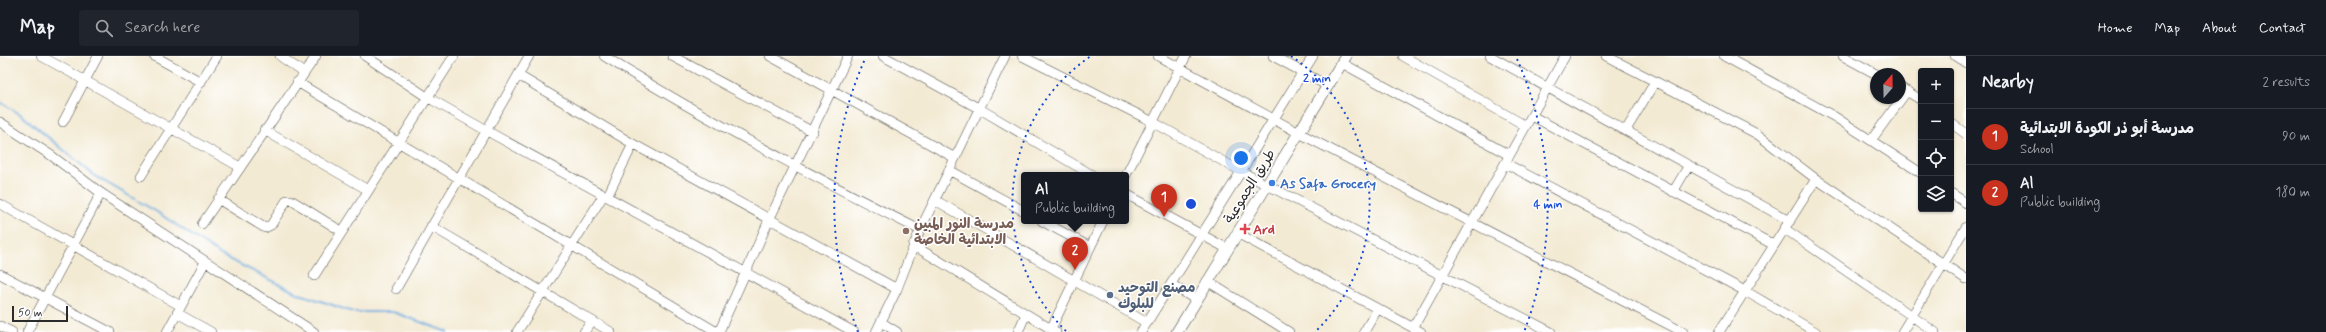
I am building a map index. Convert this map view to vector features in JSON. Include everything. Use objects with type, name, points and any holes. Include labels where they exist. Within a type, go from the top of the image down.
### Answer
[{"type":"main road","name":"طريق الجموعية","points":[[1178,331],[1207,281],[1344,59]]},
{"type":"street","points":[[42,56],[240,167]]},
{"type":"street","points":[[62,122],[98,56]]},
{"type":"street","points":[[154,56],[201,82]]},
{"type":"street","points":[[140,176],[172,128],[216,56]]},
{"type":"street","points":[[280,56],[304,73]]},
{"type":"street","points":[[202,224],[264,130],[316,56]]},
{"type":"street","points":[[365,56],[427,98],[854,332]]},
{"type":"street","points":[[314,276],[341,231],[454,56]]},
{"type":"street","points":[[396,289],[529,56]]},
{"type":"street","points":[[604,56],[661,92],[795,168],[920,230]]},
{"type":"street","points":[[672,56],[813,132]]},
{"type":"street","points":[[770,56],[955,158]]},
{"type":"street","points":[[297,82],[718,332],[747,272],[769,220],[813,132],[848,56]]},
{"type":"street","points":[[883,56],[980,109],[1087,172]]},
{"type":"street","points":[[876,332],[897,289],[920,230],[1005,56]]},
{"type":"street","points":[[1022,56],[1153,122],[1242,172],[1551,332]]},
{"type":"street","points":[[1158,56],[1298,133],[1683,332]]},
{"type":"street","points":[[1128,172],[1186,56]]},
{"type":"street","points":[[1273,56],[1328,86]]},
{"type":"street","points":[[1141,332],[1313,56]]},
{"type":"street","points":[[1403,56],[1526,126]]},
{"type":"street","points":[[1490,56],[1689,165],[1788,225],[1934,332]]},
{"type":"street","points":[[1237,233],[1377,310],[1417,330],[1442,275],[1565,56]]},
{"type":"street","points":[[1606,56],[1757,134],[1816,179],[1966,279]]},
{"type":"street","points":[[1724,56],[1736,59],[1872,140],[1918,170]]},
{"type":"street","points":[[1843,56],[1870,71]]},
{"type":"street","points":[[1955,56],[1966,63]]},
{"type":"street","points":[[1344,59],[1507,159],[1816,332]]},
{"type":"street","points":[[518,75],[633,144],[897,289]]},
{"type":"street","points":[[1626,130],[1655,82]]},
{"type":"street","points":[[1906,90],[1918,98]]},
{"type":"street","points":[[1872,140],[1895,104]]},
{"type":"street","points":[[1532,116],[1774,245]]},
{"type":"street","points":[[0,122],[52,156],[101,193],[314,332]]},
{"type":"street","points":[[1954,124],[1966,134]]},
{"type":"street","points":[[264,130],[368,190]]},
{"type":"street","points":[[517,332],[572,244],[605,196],[633,144]]},
{"type":"street","points":[[1673,192],[1689,165]]},
{"type":"street","points":[[949,170],[1021,209]]},
{"type":"street","points":[[1719,332],[1816,179]]},
{"type":"street","points":[[27,332],[101,193]]},
{"type":"street","points":[[1954,195],[1966,203]]},
{"type":"street","points":[[1129,196],[1228,249]]},
{"type":"street","points":[[218,199],[265,228],[271,226],[288,200],[291,200],[341,231]]},
{"type":"street","points":[[935,200],[1146,323]]},
{"type":"street","points":[[0,204],[179,310],[211,332]]},
{"type":"street","points":[[1048,224],[1090,247]]},
{"type":"street","points":[[913,245],[1054,330],[1074,280],[1102,224]]},
{"type":"street","points":[[431,226],[544,291],[611,332]]},
{"type":"street","points":[[1902,332],[1966,227]]},
{"type":"street","points":[[167,332],[205,262]]},
{"type":"street","points":[[0,274],[110,332]]},
{"type":"street","points":[[1207,281],[1289,332]]},
{"type":"street","points":[[1171,284],[1196,300]]},
{"type":"street","points":[[1364,332],[1377,310]]},
{"type":"street","points":[[1018,332],[1026,314]]},
{"type":"street","points":[[584,332],[592,321]]},
{"type":"street","points":[[881,322],[897,332]]},
{"type":"street","points":[[0,326],[12,332]]},
{"type":"waterway","points":[[0,102],[20,114],[95,176],[157,212],[221,255],[297,293],[353,312],[393,312],[448,332]]},
{"type":"place","name":"As Safa Grocery","points":[[1272,183]]},
{"type":"place","name":"مدرسة أبو ذر الكودة الابتدائية","points":[[1164,217]]},
{"type":"place","name":"Ard","points":[[1245,229]]},
{"type":"place","name":"مدرسة النور المبين الابتدائية الخاصة","points":[[906,231]]},
{"type":"place","name":"Al","points":[[1075,270]]},
{"type":"place","name":"مصنع التوحيد للبلوك","points":[[1110,295]]}]
